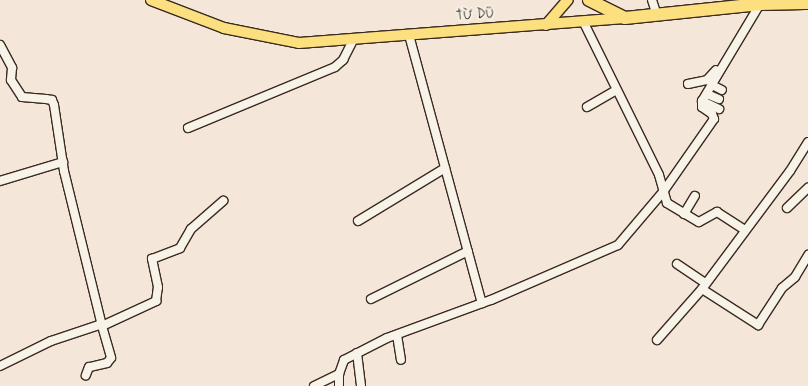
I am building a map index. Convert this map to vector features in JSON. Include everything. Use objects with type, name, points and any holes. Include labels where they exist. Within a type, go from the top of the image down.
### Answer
[{"type":"highway","points":[[589,0],[625,18]]},
{"type":"highway","name":"TỪ DŨ","points":[[625,18],[657,15],[739,3],[808,3]]},
{"type":"main road","name":"TỪ DŨ","points":[[151,0],[224,28],[267,38],[299,43],[546,26],[625,18]]},
{"type":"main road","points":[[546,26],[568,0]]},
{"type":"street","points":[[652,0],[657,15]]},
{"type":"street","points":[[314,386],[335,376],[344,360],[357,353],[397,335],[482,303],[618,245],[663,192],[714,119],[712,114],[702,107],[704,97],[760,4]]},
{"type":"street","points":[[584,23],[659,175],[667,203],[699,222],[717,212],[745,230]]},
{"type":"street","points":[[409,35],[482,303]]},
{"type":"street","points":[[188,128],[335,67],[343,60],[353,40]]},
{"type":"street","points":[[0,45],[12,68],[11,80],[22,97],[52,100],[63,162],[111,358],[107,363],[89,367],[86,375]]},
{"type":"street","points":[[688,84],[707,80],[716,71],[719,61],[728,59]]},
{"type":"street","points":[[712,84],[722,90]]},
{"type":"street","points":[[587,107],[617,90]]},
{"type":"street","points":[[704,97],[719,99]]},
{"type":"street","points":[[704,97],[719,109]]},
{"type":"street","points":[[657,340],[704,286],[790,171],[808,142]]},
{"type":"street","points":[[0,181],[63,162]]},
{"type":"street","points":[[358,221],[445,168]]},
{"type":"street","points":[[787,208],[808,188]]},
{"type":"street","points":[[684,214],[695,196]]},
{"type":"street","points":[[0,366],[51,341],[95,325],[102,326],[156,302],[158,287],[152,259],[180,248],[192,229],[223,200]]},
{"type":"street","points":[[371,299],[468,251]]},
{"type":"street","points":[[677,264],[704,286],[758,325],[782,288],[795,277],[808,255]]},
{"type":"street","points":[[397,335],[401,360]]},
{"type":"street","points":[[357,353],[361,386]]},
{"type":"street","points":[[335,376],[338,386]]}]
